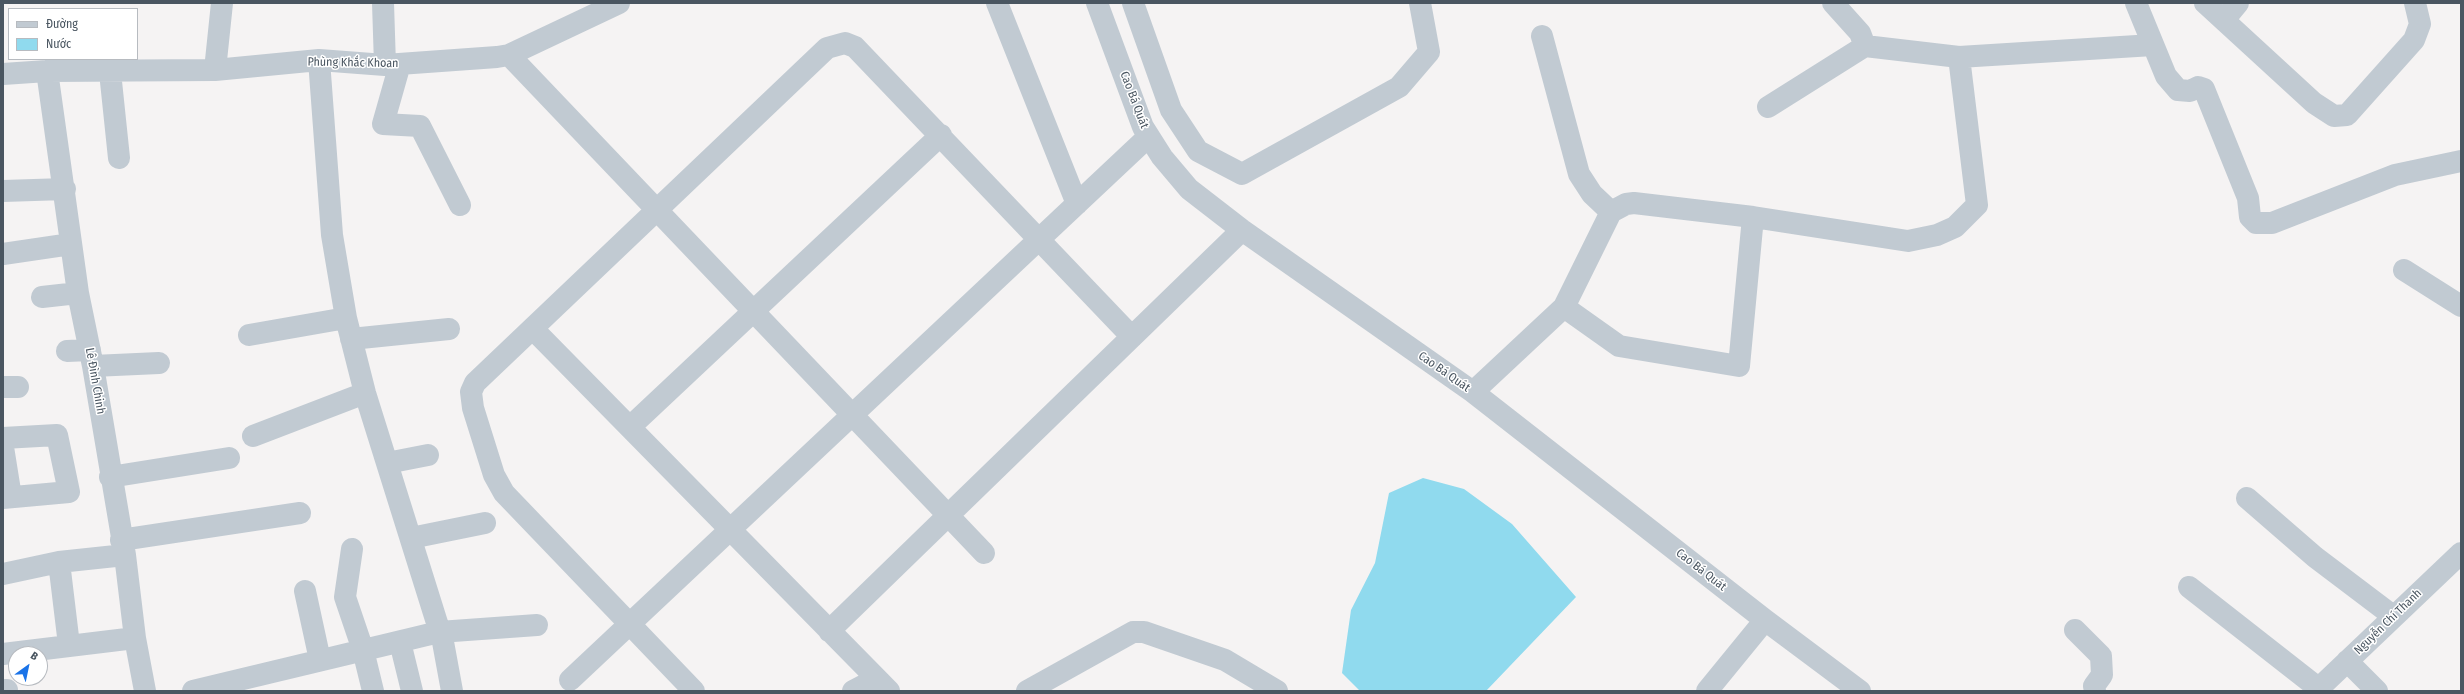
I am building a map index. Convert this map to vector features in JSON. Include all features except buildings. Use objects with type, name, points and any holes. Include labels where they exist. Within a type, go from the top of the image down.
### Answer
[{"type":"street","points":[[215,70],[222,3]]},
{"type":"street","points":[[383,3],[392,64],[383,124],[420,126],[460,205]]},
{"type":"street","name":"Phùng Khắc Khoan","points":[[3,74],[48,71],[110,72],[215,70],[319,60],[392,64],[510,55],[595,8],[619,3]]},
{"type":"street","points":[[997,3],[1077,204]]},
{"type":"street","name":"Cao Bá Quát","points":[[1098,3],[1143,127],[1162,157],[1189,189],[1242,230],[1473,392],[1765,620],[1860,691]]},
{"type":"street","points":[[1133,3],[1171,110],[1198,151],[1242,174],[1400,87],[1429,52],[1420,3]]},
{"type":"street","points":[[1833,3],[1860,33],[1865,46]]},
{"type":"street","points":[[2136,3],[2166,76],[2178,90],[2190,91],[2198,87],[2204,89],[2248,198],[2250,217],[2256,223],[2272,223],[2396,175],[2461,161]]},
{"type":"street","points":[[2205,3],[2314,103],[2334,116],[2347,115],[2414,40],[2420,24],[2415,3]]},
{"type":"street","points":[[2224,20],[2238,3]]},
{"type":"street","points":[[1542,36],[1579,174],[1592,194],[1611,212]]},
{"type":"street","points":[[694,691],[504,493],[494,476],[472,408],[471,392],[475,383],[658,211],[827,48],[834,44],[845,43],[856,47],[1132,337]]},
{"type":"street","points":[[1768,107],[1865,46],[1959,57],[2153,46]]},
{"type":"street","points":[[510,55],[984,553]]},
{"type":"street","points":[[1473,392],[1564,307],[1611,212],[1619,207],[1634,203],[1752,216],[1908,241],[1937,235],[1955,227],[1977,205],[1959,57]]},
{"type":"street","points":[[319,60],[332,235],[346,318],[365,393],[439,632],[452,691]]},
{"type":"street","name":"Lê Đình Chinh","points":[[48,71],[78,293],[91,358],[123,547],[135,638],[145,691]]},
{"type":"street","points":[[110,72],[119,158]]},
{"type":"street","points":[[630,427],[941,135]]},
{"type":"street","points":[[570,680],[1149,136]]},
{"type":"street","points":[[3,191],[65,189]]},
{"type":"street","points":[[1564,307],[1619,346],[1739,366],[1752,216]]},
{"type":"street","points":[[829,631],[1242,230]]},
{"type":"street","points":[[3,254],[72,244]]},
{"type":"street","points":[[2404,270],[2461,306]]},
{"type":"street","points":[[42,297],[78,293]]},
{"type":"street","points":[[249,335],[346,318]]},
{"type":"street","points":[[351,339],[449,329]]},
{"type":"street","points":[[533,329],[882,685]]},
{"type":"street","points":[[67,350],[91,358],[159,363]]},
{"type":"street","points":[[253,436],[365,393]]},
{"type":"street","points":[[3,438],[57,435],[68,492],[7,498],[3,447]]},
{"type":"street","points":[[387,462],[428,455]]},
{"type":"street","points":[[110,477],[229,458]]},
{"type":"street","points":[[2247,498],[2315,557],[2393,616]]},
{"type":"street","points":[[3,574],[123,547],[300,513]]},
{"type":"street","points":[[411,538],[485,523]]},
{"type":"street","points":[[352,549],[345,597],[363,650],[373,691]]},
{"type":"street","name":"Nguyễn Chí Thanh","points":[[2317,690],[2393,616],[2461,553]]},
{"type":"street","points":[[59,562],[69,645]]},
{"type":"street","points":[[2189,587],[2317,690]]},
{"type":"street","points":[[305,591],[320,660]]},
{"type":"street","points":[[1707,691],[1765,620]]},
{"type":"street","points":[[192,691],[439,632],[537,625]]},
{"type":"street","points":[[2075,630],[2101,656],[2102,675],[2094,686],[2096,691]]},
{"type":"street","points":[[1027,691],[1133,632],[1144,632],[1225,660],[1277,691]]},
{"type":"street","points":[[3,654],[135,638]]},
{"type":"street","points":[[400,642],[412,691]]},
{"type":"street","points":[[2347,661],[2377,691]]},
{"type":"street","points":[[854,691],[882,685]]},
{"type":"water","points":[[1423,478],[1464,489],[1512,524],[1576,597],[1486,691],[1360,691],[1342,673],[1351,610],[1375,563],[1389,493]]}]
